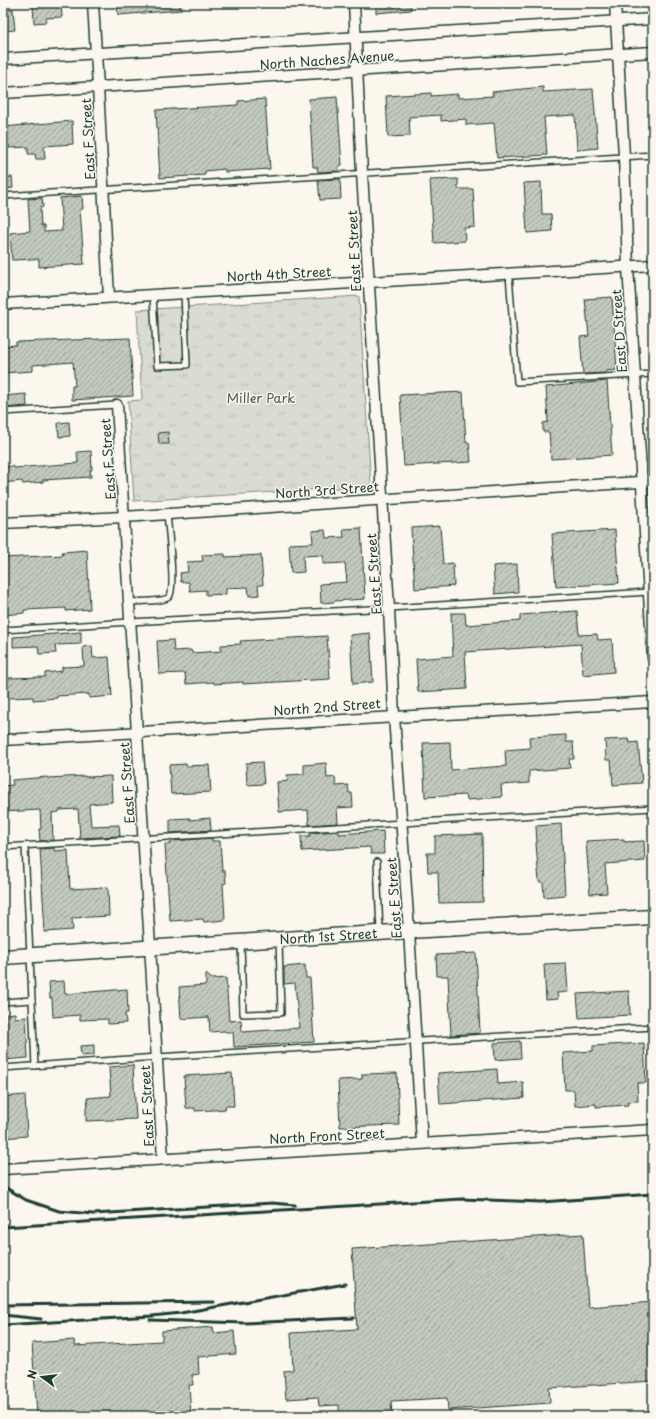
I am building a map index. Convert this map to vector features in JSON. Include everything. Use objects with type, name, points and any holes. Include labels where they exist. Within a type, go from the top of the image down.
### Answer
[{"type":"main road","name":"North 1st Street","points":[[3,957],[241,941],[653,917]]},
{"type":"street","name":"East F Street","points":[[93,3],[109,297]]},
{"type":"street","name":"East E Street","points":[[354,3],[362,173],[389,608],[394,716],[422,1144]]},
{"type":"street","name":"East D Street","points":[[615,3],[624,156],[628,267],[642,482],[651,592],[653,658]]},
{"type":"street","name":"North Naches Avenue","points":[[3,59],[96,52],[355,38],[653,19]]},
{"type":"street","name":"North Naches Avenue","points":[[3,93],[357,72],[653,52]]},
{"type":"street","name":"North 4th Street","points":[[3,304],[653,265]]},
{"type":"street","name":"East F Street","points":[[117,405],[163,1159]]},
{"type":"street","name":"North 3rd Street","points":[[3,523],[124,517],[653,481]]},
{"type":"street","name":"North 2nd Street","points":[[3,740],[653,702]]},
{"type":"street","name":"North Front Street","points":[[3,1170],[653,1130]]},
{"type":"lane","points":[[3,196],[653,154]]},
{"type":"lane","points":[[509,274],[517,382],[653,374]]},
{"type":"lane","points":[[153,295],[157,366],[187,365],[184,293]]},
{"type":"lane","points":[[3,412],[117,405]]},
{"type":"lane","points":[[129,602],[164,600],[169,597],[172,591],[167,514]]},
{"type":"lane","points":[[3,630],[651,592]]},
{"type":"lane","points":[[3,847],[144,840],[653,808]]},
{"type":"lane","points":[[25,846],[36,1066]]},
{"type":"lane","points":[[377,862],[380,933]]},
{"type":"lane","points":[[241,941],[244,1014],[281,1013],[279,939]]},
{"type":"lane","points":[[3,1002],[32,1000]]},
{"type":"lane","points":[[3,1068],[157,1057],[653,1027]]},
{"type":"green space","name":"Miller Park","points":[[359,296],[371,486],[134,501],[128,401],[142,400],[137,310]]},
{"type":"building","points":[[61,3],[62,17],[46,18],[46,22],[34,23],[33,4]]},
{"type":"building","points":[[117,3],[180,3],[181,10],[118,15]]},
{"type":"building","points":[[376,3],[410,3],[411,10],[376,13]]},
{"type":"building","points":[[13,9],[15,30],[3,31],[3,10]]},
{"type":"building","points":[[543,87],[543,92],[593,89],[598,148],[577,150],[575,115],[544,117],[547,155],[497,158],[494,123],[466,125],[466,119],[441,121],[441,115],[409,117],[410,136],[388,137],[386,96],[431,93],[431,96],[458,94],[458,98],[493,96],[492,92]]},
{"type":"building","points":[[337,97],[342,165],[339,166],[339,171],[318,172],[317,167],[313,167],[309,99]]},
{"type":"building","points":[[265,99],[270,169],[225,172],[225,169],[205,171],[205,175],[160,178],[156,110],[238,105],[238,101]]},
{"type":"building","points":[[72,121],[73,144],[44,146],[45,159],[36,159],[35,154],[28,154],[28,147],[9,148],[9,145],[3,145],[3,127]]},
{"type":"building","points":[[12,177],[13,188],[3,189],[3,178]]},
{"type":"building","points":[[340,179],[341,199],[320,200],[318,180]]},
{"type":"building","points":[[458,179],[458,189],[473,189],[475,227],[464,228],[465,241],[434,243],[430,180]]},
{"type":"building","points":[[541,182],[542,214],[551,214],[552,231],[527,233],[524,183]]},
{"type":"building","points":[[82,196],[83,209],[80,209],[84,264],[39,267],[39,259],[12,260],[10,233],[30,231],[28,199],[42,198],[43,207],[40,208],[41,226],[44,226],[44,232],[62,231],[60,198]]},
{"type":"building","points":[[612,297],[617,370],[606,371],[606,373],[583,374],[580,337],[589,336],[585,299]]},
{"type":"building","points":[[130,338],[133,396],[72,400],[72,386],[75,386],[73,362],[33,365],[33,371],[3,373],[3,346],[16,345],[16,342]]},
{"type":"building","points":[[607,381],[612,455],[551,459],[549,432],[543,432],[543,423],[548,422],[546,387]]},
{"type":"building","points":[[463,392],[466,443],[469,442],[471,462],[404,466],[400,395]]},
{"type":"building","points":[[26,394],[27,406],[3,408],[3,396]]},
{"type":"building","points":[[69,422],[70,436],[59,437],[58,423]]},
{"type":"building","points":[[168,432],[169,444],[159,444],[158,433]]},
{"type":"building","points":[[91,451],[91,477],[43,480],[43,482],[23,484],[22,481],[3,483],[3,467],[13,466],[14,468],[78,463],[77,452]]},
{"type":"building","points":[[440,526],[443,564],[453,563],[454,586],[415,589],[411,528]]},
{"type":"building","points":[[361,528],[365,599],[321,603],[320,584],[347,582],[345,563],[323,564],[323,555],[303,556],[304,572],[291,573],[289,544],[313,543],[312,531],[325,530],[326,538],[344,537],[343,529]]},
{"type":"building","points":[[615,530],[619,583],[556,587],[552,534]]},
{"type":"building","points":[[87,550],[90,609],[66,611],[66,608],[24,610],[24,613],[3,615],[3,558],[63,555],[62,552]]},
{"type":"building","points":[[225,554],[225,557],[261,555],[263,585],[258,585],[259,595],[249,596],[248,587],[226,588],[226,594],[206,595],[206,590],[190,591],[189,582],[181,582],[180,573],[188,572],[187,562],[203,561],[202,555]]},
{"type":"building","points":[[517,564],[518,592],[495,594],[493,566]]},
{"type":"building","points":[[577,611],[579,635],[597,634],[598,640],[612,639],[614,672],[583,675],[581,644],[465,652],[467,689],[418,692],[416,659],[453,656],[451,613],[465,613],[466,625],[520,621],[520,615]]},
{"type":"building","points":[[81,632],[81,644],[55,645],[56,653],[39,654],[38,646],[13,647],[13,637]]},
{"type":"building","points":[[370,633],[373,682],[353,684],[350,635]]},
{"type":"building","points":[[327,636],[330,679],[243,684],[243,682],[214,684],[214,682],[186,684],[185,673],[159,674],[157,641],[173,640],[174,651],[191,650],[192,653],[221,651],[221,645],[241,644],[240,641]]},
{"type":"building","points":[[92,646],[93,658],[109,657],[112,696],[89,698],[89,694],[57,696],[57,698],[33,700],[33,697],[8,698],[7,678],[45,677],[45,673],[62,671],[62,667],[84,666],[83,647]]},
{"type":"building","points":[[566,735],[566,742],[573,742],[574,759],[569,759],[570,768],[529,771],[529,783],[501,785],[502,797],[467,800],[466,795],[425,797],[423,743],[450,742],[451,770],[506,766],[505,750],[530,748],[529,737]]},
{"type":"building","points":[[629,739],[630,743],[638,742],[642,783],[613,785],[611,760],[606,760],[605,740]]},
{"type":"building","points":[[262,762],[264,784],[247,785],[246,763]]},
{"type":"building","points":[[326,763],[327,778],[335,777],[336,786],[348,785],[349,793],[352,793],[353,807],[337,808],[338,823],[309,825],[308,810],[279,812],[277,782],[288,781],[287,775],[304,774],[304,765]]},
{"type":"building","points":[[186,764],[186,766],[209,765],[211,792],[171,794],[169,765]]},
{"type":"building","points":[[111,776],[112,802],[89,804],[91,826],[119,825],[120,836],[80,838],[78,809],[59,810],[59,812],[52,813],[53,840],[40,841],[40,810],[3,812],[3,786],[13,785],[12,780]]},
{"type":"building","points":[[190,818],[190,820],[210,818],[211,830],[170,833],[170,819]]},
{"type":"building","points":[[561,824],[565,895],[544,897],[543,882],[539,882],[536,826]]},
{"type":"building","points":[[339,831],[339,834],[383,831],[384,854],[371,854],[370,847],[302,851],[301,836],[310,836],[310,833]]},
{"type":"building","points":[[482,834],[483,902],[439,903],[438,872],[428,872],[427,853],[435,853],[435,836]]},
{"type":"building","points":[[212,838],[212,841],[220,841],[222,871],[225,871],[226,883],[223,884],[225,920],[204,922],[203,919],[170,921],[165,844],[171,844],[171,841]]},
{"type":"building","points":[[624,839],[624,842],[644,841],[645,861],[605,864],[607,893],[590,894],[586,841]]},
{"type":"building","points":[[54,848],[54,851],[68,850],[70,889],[108,887],[109,916],[72,918],[73,930],[45,932],[40,849]]},
{"type":"building","points":[[476,953],[480,1033],[451,1035],[448,976],[437,976],[436,955]]},
{"type":"building","points":[[566,963],[568,992],[557,993],[558,999],[546,1000],[544,964]]},
{"type":"building","points":[[305,965],[306,978],[310,978],[314,1042],[234,1047],[233,1032],[210,1032],[209,1017],[181,1019],[179,987],[206,985],[206,974],[212,979],[226,978],[229,1021],[241,1020],[242,1032],[299,1028],[295,983],[284,984],[284,967]]},
{"type":"building","points":[[64,981],[65,994],[127,989],[128,1013],[125,1013],[126,1023],[108,1024],[108,1019],[80,1020],[80,1015],[53,1017],[49,982]]},
{"type":"building","points":[[629,991],[630,1015],[579,1018],[577,994]]},
{"type":"building","points":[[15,1013],[15,1018],[26,1017],[28,1058],[3,1060],[3,1019],[6,1019],[6,1014]]},
{"type":"building","points":[[520,1041],[521,1058],[495,1060],[494,1043]]},
{"type":"building","points":[[644,1043],[646,1083],[637,1083],[638,1101],[627,1102],[628,1105],[596,1107],[596,1104],[575,1106],[574,1090],[565,1090],[563,1053],[593,1051],[593,1046]]},
{"type":"building","points":[[94,1045],[94,1055],[81,1056],[80,1046]]},
{"type":"building","points":[[133,1065],[136,1119],[86,1121],[86,1108],[88,1107],[87,1098],[111,1096],[109,1067]]},
{"type":"building","points":[[497,1069],[498,1084],[523,1082],[524,1098],[440,1104],[438,1073]]},
{"type":"building","points":[[232,1073],[234,1106],[225,1106],[226,1109],[195,1111],[195,1108],[186,1108],[184,1076]]},
{"type":"building","points":[[397,1073],[399,1125],[340,1127],[338,1080],[362,1079],[362,1074]]},
{"type":"building","points":[[25,1095],[27,1136],[3,1138],[3,1097]]},
{"type":"building","points":[[583,1234],[588,1307],[653,1302],[653,1381],[549,1388],[550,1403],[448,1410],[447,1398],[391,1401],[392,1416],[339,1416],[339,1405],[319,1406],[318,1397],[286,1399],[284,1371],[293,1370],[291,1333],[357,1329],[352,1249]]},
{"type":"building","points":[[213,1327],[214,1333],[234,1331],[236,1354],[198,1357],[199,1374],[192,1375],[193,1385],[189,1385],[191,1416],[37,1416],[32,1343],[74,1340],[75,1346],[162,1341],[162,1331]]},
{"type":"railway","points":[[3,1186],[26,1200],[59,1211],[93,1214],[272,1203],[295,1205]]},
{"type":"railway","points":[[3,1227],[462,1199],[541,1202],[653,1194]]},
{"type":"railway","points":[[3,1325],[181,1313],[345,1284]]},
{"type":"railway","points":[[3,1305],[214,1302]]},
{"type":"railway","points":[[3,1315],[41,1319]]},
{"type":"railway","points":[[150,1320],[245,1323],[354,1318]]}]
